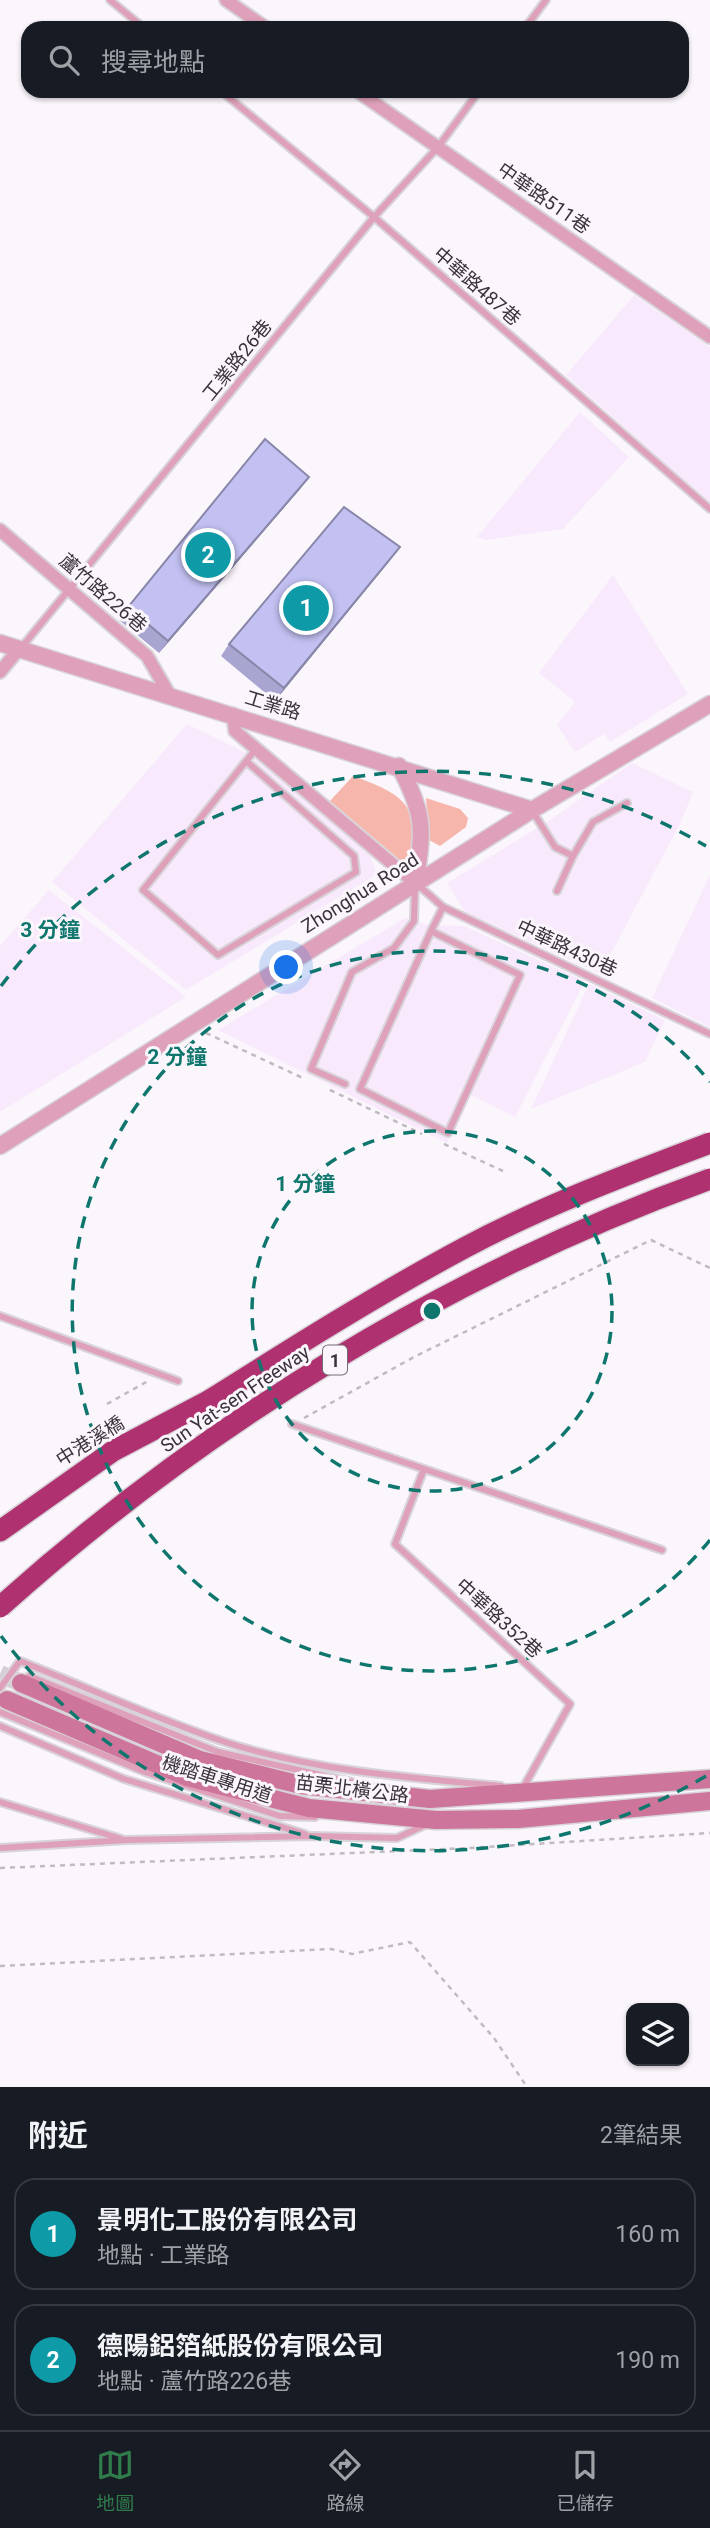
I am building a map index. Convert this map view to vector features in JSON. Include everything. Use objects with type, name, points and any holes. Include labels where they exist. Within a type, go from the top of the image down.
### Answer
[{"type":"highway","name":"Sun Yat-sen Freeway","points":[[211,1400],[333,1322],[468,1246],[630,1173],[710,1143]]},
{"type":"highway","name":"Sun Yat-sen Freeway","points":[[0,1607],[125,1501],[307,1377],[433,1303],[561,1240],[710,1179]]},
{"type":"highway","name":"中港溪橋","points":[[0,1531],[113,1451],[211,1400]]},
{"type":"main road","name":"苗栗北橫公路","points":[[25,1679],[200,1760],[301,1785],[429,1799],[562,1792],[710,1779]]},
{"type":"main road","name":"苗栗北橫公路","points":[[2,1700],[187,1777],[309,1808],[436,1820],[565,1815],[710,1801]]},
{"type":"main road","points":[[562,1792],[565,1815]]},
{"type":"street","points":[[226,0],[256,21]]},
{"type":"street","name":"中華路511巷","points":[[367,98],[710,337]]},
{"type":"street","name":"蘆竹路226巷","points":[[0,530],[147,656],[169,694]]},
{"type":"street","name":"工業路","points":[[0,643],[532,810]]},
{"type":"street","points":[[0,672],[19,649]]},
{"type":"street","name":"Zhonghua Road","points":[[0,1146],[532,810],[710,704]]},
{"type":"street","points":[[233,714],[235,731],[415,883]]},
{"type":"street","points":[[398,766],[416,798],[422,826],[415,883]]},
{"type":"lane","points":[[110,0],[136,21]]},
{"type":"lane","points":[[530,21],[546,0]]},
{"type":"lane","name":"中華路487巷","points":[[230,98],[374,217],[710,509]]},
{"type":"lane","name":"工業路26巷","points":[[19,649],[374,217],[438,147],[474,98]]},
{"type":"lane","points":[[246,761],[354,856],[356,872],[218,955],[143,890],[246,761],[256,749]]},
{"type":"lane","points":[[557,891],[593,822],[627,803]]},
{"type":"lane","points":[[532,810],[555,846],[573,856]]},
{"type":"lane","points":[[345,1084],[311,1069],[352,972],[394,948],[414,921],[415,883]]},
{"type":"lane","name":"中華路430巷","points":[[415,883],[443,907],[710,1034]]},
{"type":"lane","points":[[431,931],[520,975],[448,1133],[360,1089],[431,931],[443,907]]},
{"type":"lane","points":[[0,1315],[178,1381]]},
{"type":"lane","points":[[292,1424],[662,1550]]},
{"type":"lane","name":"中華路352巷","points":[[424,1469],[395,1544],[570,1704],[523,1788]]},
{"type":"lane","points":[[2,1700],[20,1661],[230,1743],[345,1768],[562,1792]]},
{"type":"lane","points":[[0,1726],[124,1779],[311,1836]]},
{"type":"lane","points":[[0,1802],[126,1840]]},
{"type":"lane","points":[[0,1848],[126,1840],[311,1836],[397,1838],[436,1820]]},
{"type":"path","points":[[190,1026],[315,1084]]},
{"type":"path","points":[[328,1090],[428,1136]]},
{"type":"path","points":[[440,1142],[503,1171]]},
{"type":"path","points":[[292,1424],[414,1357],[651,1240],[710,1268]]},
{"type":"path","points":[[107,1404],[146,1384],[154,1372]]},
{"type":"path","points":[[0,1868],[456,1848],[710,1833]]},
{"type":"path","points":[[0,1966],[331,1949],[352,1954],[410,1942],[494,2038],[527,2087]]},
{"type":"shaded area","points":[[634,295],[710,347],[710,504],[566,375]]},
{"type":"shaded area","points":[[580,412],[629,457],[563,529],[486,540],[477,537]]},
{"type":"shaded area","points":[[613,575],[688,694],[610,742],[604,734],[575,752],[557,725],[575,702],[539,673]]},
{"type":"shaded area","points":[[187,724],[251,755],[369,853],[377,874],[186,990],[52,882]]},
{"type":"shaded area","points":[[632,763],[693,792],[681,822],[600,974],[465,912],[447,883],[547,822]]},
{"type":"shaded area","points":[[353,776],[386,790],[406,806],[413,831],[408,867],[330,801]]},
{"type":"shaded area","points":[[426,798],[460,809],[468,818],[466,827],[440,846],[429,840]]},
{"type":"shaded area","points":[[710,875],[710,1027],[652,998]]},
{"type":"shaded area","points":[[49,890],[186,997],[0,1112],[0,946]]},
{"type":"shaded area","points":[[405,918],[429,925],[464,926],[585,981],[515,1117],[471,1095],[447,1143],[218,1030]]},
{"type":"shaded area","points":[[589,984],[665,1020],[645,1062],[531,1109]]},
{"type":"building","points":[[265,439],[309,477],[168,641],[128,607]]},
{"type":"building","points":[[344,507],[400,547],[284,688],[229,644]]},
{"type":"tunnel","points":[[0,1674],[21,1683]]},
{"type":"place","name":"德陽鋁箔紙股份有限公司","points":[[208,555]]},
{"type":"place","name":"景明化工股份有限公司","points":[[306,608]]}]
